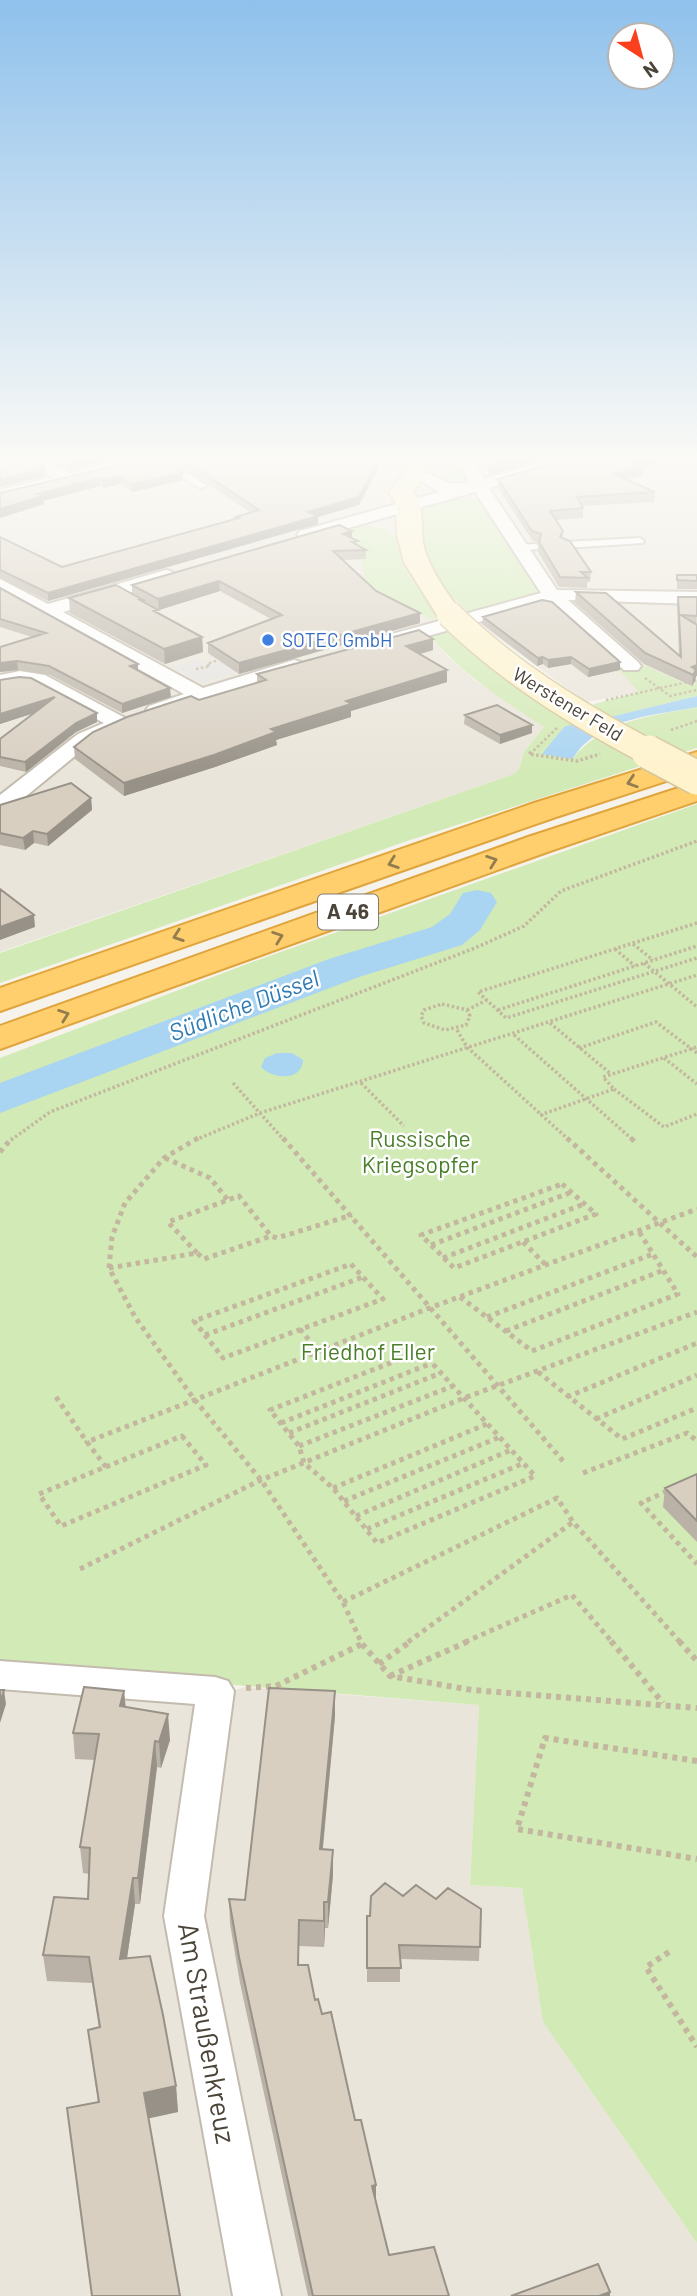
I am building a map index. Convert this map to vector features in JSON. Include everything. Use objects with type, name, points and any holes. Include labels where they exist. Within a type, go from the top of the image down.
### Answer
[{"type":"highway","name":"A 46","points":[[0,1000],[519,819],[697,761]]},
{"type":"highway","name":"A 46","points":[[0,1038],[513,853],[697,791]]},
{"type":"main road","name":"Werstener Feld","points":[[417,564],[449,614],[485,650],[526,682],[578,714],[697,778]]},
{"type":"street","points":[[536,564],[552,596],[631,666]]},
{"type":"street","points":[[48,610],[120,594],[180,572]]},
{"type":"street","points":[[0,585],[200,695]]},
{"type":"street","points":[[362,648],[552,596],[577,594],[697,598]]},
{"type":"street","points":[[0,806],[85,738],[200,695],[316,660]]},
{"type":"street","points":[[0,681],[20,677],[38,679],[120,723]]},
{"type":"street","points":[[0,1675],[215,1690]]},
{"type":"street","name":"Am Straußenkreuz","points":[[215,1690],[184,1916],[257,2296]]},
{"type":"path","points":[[204,668],[218,660]]},
{"type":"path","points":[[602,701],[697,680]]},
{"type":"path","points":[[659,689],[676,697],[697,690]]},
{"type":"path","points":[[551,734],[560,726]]},
{"type":"path","points":[[0,1152],[16,1134],[50,1112],[475,948],[524,926],[561,891],[697,841]]},
{"type":"path","points":[[697,923],[478,992],[506,1018],[697,958]]},
{"type":"path","points":[[632,943],[653,960]]},
{"type":"path","points":[[497,1010],[697,946]]},
{"type":"path","points":[[614,949],[635,966]]},
{"type":"path","points":[[644,963],[697,1007]]},
{"type":"path","points":[[697,975],[260,1113],[202,1136],[164,1158],[125,1203],[112,1237],[109,1268],[135,1317],[194,1399],[261,1480],[343,1602],[362,1644],[390,1676],[472,1690],[697,1708]]},
{"type":"path","points":[[467,1010],[470,1020],[457,1030],[432,1028],[424,1023],[421,1016],[424,1010],[442,1004],[467,1010],[486,1000]]},
{"type":"path","points":[[549,1022],[611,1074]]},
{"type":"path","points":[[579,1048],[656,1022],[697,1053]]},
{"type":"path","points":[[457,1030],[467,1047],[697,1257]]},
{"type":"path","points":[[513,1034],[635,1142]]},
{"type":"path","points":[[697,1047],[603,1077],[614,1089],[664,1127],[697,1114]]},
{"type":"path","points":[[663,1057],[697,1084]]},
{"type":"path","points":[[233,1083],[352,1215],[563,1461]]},
{"type":"path","points":[[361,1083],[404,1126]]},
{"type":"path","points":[[540,1115],[614,1089]]},
{"type":"path","points":[[164,1158],[210,1178],[228,1200]]},
{"type":"path","points":[[562,1184],[572,1192],[596,1214],[454,1268],[421,1236],[562,1184]]},
{"type":"path","points":[[431,1245],[572,1192]]},
{"type":"path","points":[[271,1236],[204,1259],[168,1223],[239,1196],[271,1236],[277,1238],[352,1215]]},
{"type":"path","points":[[443,1258],[584,1204]]},
{"type":"path","points":[[87,1442],[432,1307],[697,1209]]},
{"type":"path","points":[[460,1297],[532,1351],[678,1294],[638,1230]]},
{"type":"path","points":[[523,1242],[546,1265]]},
{"type":"path","points":[[109,1268],[197,1253]]},
{"type":"path","points":[[487,1317],[653,1254]]},
{"type":"path","points":[[351,1264],[363,1277],[383,1299],[223,1358],[194,1321],[351,1264]]},
{"type":"path","points":[[506,1331],[664,1270]]},
{"type":"path","points":[[205,1335],[363,1277]]},
{"type":"path","points":[[80,1569],[261,1480],[464,1398],[697,1313]]},
{"type":"path","points":[[300,1329],[318,1351]]},
{"type":"path","points":[[567,1397],[697,1343]]},
{"type":"path","points":[[421,1352],[432,1363],[535,1476],[377,1543],[333,1488],[304,1463],[299,1446],[270,1410],[421,1352]]},
{"type":"path","points":[[281,1423],[432,1363]]},
{"type":"path","points":[[537,1372],[622,1439],[697,1408]]},
{"type":"path","points":[[289,1433],[441,1373]]},
{"type":"path","points":[[595,1420],[697,1375]]},
{"type":"path","points":[[299,1446],[453,1386]]},
{"type":"path","points":[[56,1397],[106,1467]]},
{"type":"path","points":[[333,1488],[487,1424]]},
{"type":"path","points":[[583,1473],[687,1433],[697,1441]]},
{"type":"path","points":[[182,1436],[206,1465],[61,1526],[39,1494],[106,1467],[182,1436]]},
{"type":"path","points":[[344,1501],[500,1437]]},
{"type":"path","points":[[356,1516],[511,1450]]},
{"type":"path","points":[[367,1529],[524,1463]]},
{"type":"path","points":[[675,1488],[641,1503],[697,1564]]},
{"type":"path","points":[[343,1602],[557,1498],[573,1521],[697,1661]]},
{"type":"path","points":[[379,1664],[573,1521]]},
{"type":"path","points":[[390,1676],[572,1595],[663,1704]]},
{"type":"path","points":[[215,1690],[276,1686],[362,1644]]},
{"type":"path","points":[[697,1761],[545,1738],[517,1829],[697,1859]]},
{"type":"path","points":[[669,1952],[646,1967],[697,2047]]},
{"type":"shaded area","points":[[0,564],[697,564],[697,678],[684,683],[642,664],[618,669],[640,692],[586,702],[477,623],[429,635],[447,656],[476,681],[544,727],[524,752],[519,769],[514,774],[0,952]]},
{"type":"shaded area","points":[[196,659],[207,666],[221,662],[237,672],[202,683],[172,667]]},
{"type":"shaded area","points":[[0,1684],[202,1701],[245,1687],[479,1705],[470,1885],[522,1888],[543,2022],[697,2243],[697,2296],[0,2296]]},
{"type":"green space","points":[[362,564],[402,564],[439,617],[431,619],[369,597]]},
{"type":"green space","points":[[430,564],[523,564],[538,588],[535,593],[469,612],[446,590]]},
{"type":"green space","points":[[449,630],[495,672],[575,723],[572,759],[599,735],[614,728],[645,717],[697,707],[697,748],[410,840],[0,983],[0,953],[514,774],[519,769],[524,752],[544,727],[469,674],[429,635]]},
{"type":"green space","points":[[642,664],[684,683],[697,681],[697,696],[606,718],[592,708],[594,704],[639,692],[617,668]]},
{"type":"green space","name":"Friedhof Eller","points":[[697,804],[697,2243],[543,2022],[522,1888],[470,1885],[479,1705],[0,1666],[0,1102],[357,969],[443,942],[459,935],[487,901],[477,900],[451,928],[0,1095],[0,1058],[247,964]]},
{"type":"water","points":[[697,696],[697,707],[639,718],[611,727],[585,744],[572,759],[542,754],[564,727],[600,715],[606,718]]},
{"type":"water","points":[[277,1053],[292,1053],[303,1060],[298,1072],[279,1076],[261,1067],[265,1058]]},
{"type":"building","points":[[0,564],[56,564],[62,567],[72,564],[149,564],[48,593],[0,570]]},
{"type":"building","points":[[204,564],[347,564],[376,591],[420,613],[239,663],[208,643],[282,615],[219,581],[158,599],[132,585]]},
{"type":"building","points":[[552,564],[586,564],[591,572],[581,572],[588,578],[560,577]]},
{"type":"building","points":[[677,575],[697,575],[697,581],[677,580]]},
{"type":"building","points":[[116,585],[158,610],[154,611],[202,637],[164,649],[69,598]]},
{"type":"building","points":[[0,588],[138,664],[130,666],[170,688],[122,704],[49,666],[17,661],[0,663],[0,647],[46,633],[0,619]]},
{"type":"building","points":[[576,592],[606,593],[681,657],[679,614],[697,625],[697,665],[692,667],[696,670],[693,675],[645,653]]},
{"type":"building","points":[[678,597],[697,597],[697,616],[679,615]]},
{"type":"building","points":[[542,600],[552,602],[620,662],[589,669],[571,657],[548,660],[538,658],[483,617]]},
{"type":"building","points":[[419,630],[433,639],[406,646],[447,670],[346,701],[351,704],[271,729],[276,732],[214,755],[124,783],[74,747],[93,732],[127,717],[191,696],[199,700],[266,680],[257,674]]},
{"type":"building","points":[[31,678],[97,713],[76,723],[25,762],[0,757],[0,739],[55,697],[0,714],[0,680]]},
{"type":"building","points":[[497,705],[532,725],[500,735],[465,715]]},
{"type":"building","points":[[71,783],[91,798],[47,834],[33,831],[23,838],[0,833],[0,805]]},
{"type":"building","points":[[0,889],[34,915],[0,927]]},
{"type":"building","points":[[697,1474],[697,1521],[665,1488]]},
{"type":"building","points":[[84,1687],[124,1691],[120,1706],[168,1714],[159,1742],[155,1741],[138,1878],[133,1878],[120,1959],[150,1956],[176,2086],[144,2093],[180,2296],[92,2296],[67,2108],[99,2102],[88,2030],[100,2027],[89,1957],[43,1955],[54,1897],[88,1899],[90,1848],[80,1847],[99,1734],[73,1733]]},
{"type":"building","points":[[269,1688],[335,1691],[320,1849],[333,1850],[328,1902],[324,1902],[324,1921],[299,1920],[298,1965],[308,1965],[315,2000],[318,1999],[322,2014],[331,2012],[355,2120],[361,2120],[376,2185],[372,2186],[389,2255],[434,2247],[449,2296],[313,2296],[239,1957],[229,1899],[245,1900]]},
{"type":"building","points":[[385,1883],[403,1896],[416,1885],[436,1899],[448,1888],[481,1909],[480,1947],[399,1945],[401,1968],[367,1968],[367,1916],[370,1916],[371,1896]]},
{"type":"building","points":[[598,2264],[610,2292],[599,2296],[511,2296]]},
{"type":"waterway","name":"Südliche Düssel","points":[[0,1099],[344,968],[447,936],[466,921],[477,902]]},
{"type":"place","name":"SOTEC GmbH","points":[[268,640]]},
{"type":"park label","name":"Russische Kriegsopfer","points":[[420,1152]]}]
